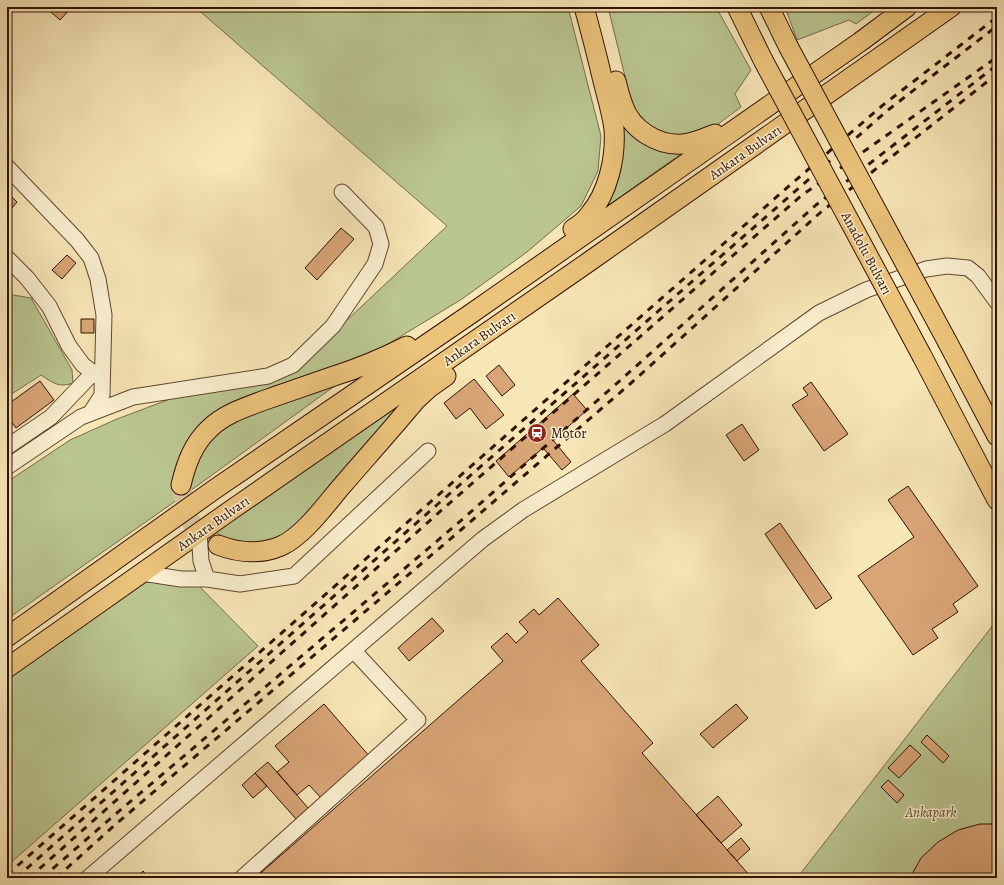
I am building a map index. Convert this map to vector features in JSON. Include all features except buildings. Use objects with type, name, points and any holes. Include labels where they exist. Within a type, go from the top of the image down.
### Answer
[{"type":"main road","points":[[181,485],[186,466],[199,439],[227,415],[366,365],[472,313],[494,285],[552,245],[589,216],[598,203],[610,170],[613,153],[614,129],[584,7]]},
{"type":"main road","points":[[597,7],[623,106],[635,125],[645,134],[655,140],[672,144],[684,144],[695,142],[740,124]]},
{"type":"main road","points":[[860,42],[889,7]]},
{"type":"main road","name":"Ankara Bulvarı","points":[[7,637],[214,489],[472,313],[740,124],[860,42],[907,7]]},
{"type":"main road","name":"Ankara Bulvarı","points":[[7,668],[199,532],[590,261],[951,7]]},
{"type":"main road","name":"Anadolu Bulvarı","points":[[770,8],[788,46],[997,436]]},
{"type":"main road","name":"Anadolu Bulvarı","points":[[738,11],[997,500]]},
{"type":"main road","points":[[218,545],[240,552],[261,552],[282,545],[292,539],[318,513],[416,400],[429,388],[548,302],[590,261]]},
{"type":"street","points":[[7,167],[77,240],[91,258],[98,278],[104,315],[98,376],[102,395],[91,412]]},
{"type":"street","points":[[7,467],[80,417],[133,397],[268,376],[293,365],[333,326],[375,264],[381,244],[376,227],[342,192]]},
{"type":"street","points":[[7,258],[27,278],[49,306],[69,346],[83,365],[98,376]]},
{"type":"street","points":[[88,878],[167,809],[354,651],[483,538],[523,510],[665,424],[819,313],[866,290],[926,269],[948,266],[968,268],[978,276],[997,302]]},
{"type":"street","points":[[7,447],[51,417],[98,376]]},
{"type":"street","points":[[142,572],[181,579],[207,579],[240,584],[294,576],[428,451]]},
{"type":"street","points":[[199,532],[200,561],[207,579]]},
{"type":"street","points":[[242,878],[418,720],[354,651]]},
{"type":"green space","points":[[195,7],[568,7],[601,136],[598,171],[581,206],[527,252],[462,299],[375,352],[271,387],[220,412],[199,431],[181,452],[172,486],[216,430],[237,418],[343,380],[190,491],[7,619],[7,482],[70,440],[117,419],[170,399],[294,370],[447,226]]},
{"type":"green space","points":[[608,7],[716,7],[751,70],[735,94],[741,107],[710,130],[673,137],[653,130],[637,114],[631,101]]},
{"type":"green space","points":[[785,7],[879,7],[856,24],[849,20],[797,40]]},
{"type":"green space","points":[[615,104],[665,152],[681,154],[603,209]]},
{"type":"green space","points":[[7,294],[31,298],[72,370],[73,383],[64,385],[56,384],[41,375],[7,397]]},
{"type":"green space","points":[[397,407],[340,479],[297,528],[270,543],[241,547],[215,532]]},
{"type":"green space","points":[[141,582],[197,584],[258,646],[7,866],[7,679]]},
{"type":"green space","name":"Ankapark","points":[[997,620],[997,878],[797,878]]},
{"type":"tunnel","points":[[181,485],[189,518],[199,534],[218,545]]},
{"type":"railway","points":[[7,875],[789,186],[883,105],[997,17]]},
{"type":"railway","points":[[16,878],[439,503],[888,110],[997,26]]},
{"type":"railway","points":[[29,878],[444,508],[801,196],[997,57]]},
{"type":"railway","points":[[42,878],[457,524],[816,205],[997,65]]},
{"type":"railway","points":[[56,878],[116,824],[630,384],[821,212],[997,74]]},
{"type":"place","name":"Motor","points":[[537,433]]}]
